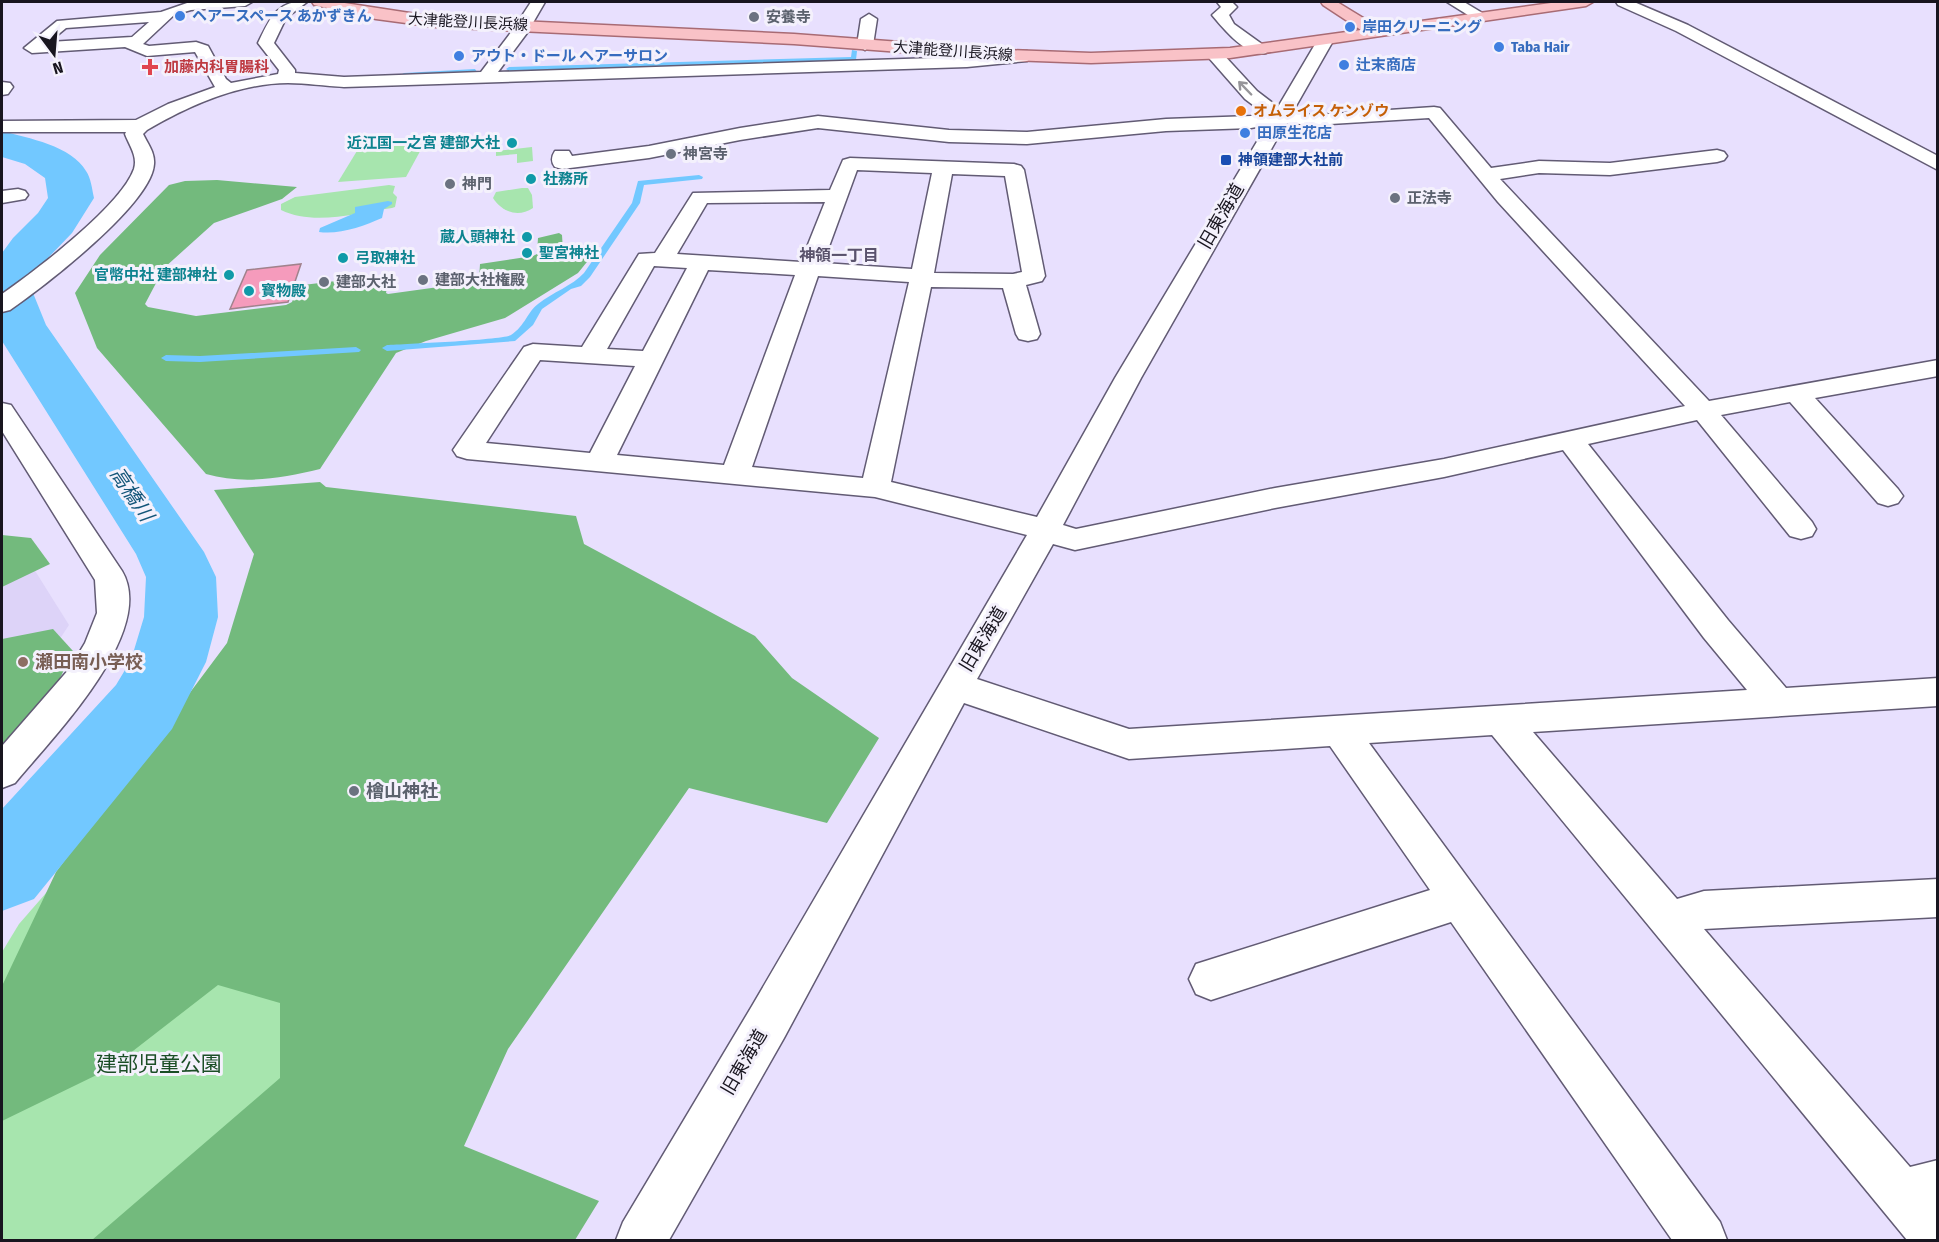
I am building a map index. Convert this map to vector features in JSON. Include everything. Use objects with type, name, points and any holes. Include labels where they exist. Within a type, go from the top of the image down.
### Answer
[{"type":"main road","name":"大津能登川長浜線","points":[[319,2],[405,19],[1091,58],[1215,55],[1260,50],[1586,2]]},
{"type":"main road","points":[[1328,2],[1377,33]]},
{"type":"street","points":[[136,41],[32,48],[62,24],[160,9],[245,2]]},
{"type":"street","points":[[286,78],[287,70],[266,43],[280,15],[300,2]]},
{"type":"street","points":[[486,77],[538,2]]},
{"type":"street","points":[[1224,2],[1230,7],[1220,15],[1226,20],[1227,26],[1260,50]]},
{"type":"street","points":[[1454,2],[1481,18]]},
{"type":"street","points":[[1623,2],[1682,28],[1938,164]]},
{"type":"street","points":[[160,9],[132,45],[147,51],[196,47],[202,49],[219,82],[227,88]]},
{"type":"street","points":[[864,45],[869,19]]},
{"type":"street","name":"旧東海道","points":[[641,1240],[768,1022],[1134,368],[1325,41]]},
{"type":"street","points":[[1215,55],[1251,95],[1280,117]]},
{"type":"street","points":[[2,126],[140,126],[204,95],[227,88],[286,78],[344,81],[486,77],[967,62],[1027,56]]},
{"type":"street","points":[[77,125],[114,106]]},
{"type":"street","points":[[562,155],[562,163],[629,155],[750,132],[818,122],[949,136],[1020,139],[1166,125],[1251,122],[1280,117],[1314,120],[1434,112],[1505,198],[1703,410],[1801,529]]},
{"type":"street","points":[[2,305],[39,278],[99,224],[138,181],[145,160],[134,134],[140,126]]},
{"type":"street","points":[[1487,175],[1539,167],[1610,169],[1717,156]]},
{"type":"street","points":[[591,354],[647,259],[809,269],[921,278],[1013,281],[1035,276],[1014,170],[850,164],[809,269],[735,475]]},
{"type":"street","points":[[875,488],[943,167]]},
{"type":"street","points":[[662,260],[700,197],[837,196]]},
{"type":"street","points":[[599,462],[701,262]]},
{"type":"street","points":[[1013,281],[1028,334]]},
{"type":"street","points":[[652,359],[533,352],[467,450],[875,488],[1014,520],[1075,540],[1275,498],[1444,468],[1703,410],[1938,368]]},
{"type":"street","points":[[1796,393],[1888,496]]},
{"type":"street","points":[[2,411],[111,579],[113,613],[101,646],[82,677],[2,772]]},
{"type":"street","points":[[1570,440],[1716,629],[1777,702]]},
{"type":"street","points":[[955,686],[1129,744],[1938,692]]},
{"type":"street","points":[[1501,720],[1670,920],[1919,1190],[1938,1238]]},
{"type":"street","points":[[1339,730],[1702,1240]]},
{"type":"street","points":[[1670,920],[1704,910],[1938,898]]},
{"type":"street","points":[[1211,979],[1460,900]]},
{"type":"shaded area","name":"瀬田南小学校","points":[[22,550],[69,625],[20,699],[2,720],[2,557]]},
{"type":"green space","points":[[424,144],[406,177],[338,182],[360,146]]},
{"type":"green space","points":[[532,147],[533,161],[517,163],[517,154],[496,156],[496,151]]},
{"type":"green space","points":[[217,180],[297,187],[282,199],[214,223],[164,268],[145,304],[148,307],[196,316],[286,305],[292,302],[297,288],[303,285],[386,275],[389,276],[386,293],[388,294],[475,282],[479,280],[480,264],[533,256],[537,254],[538,238],[559,233],[562,235],[563,251],[592,248],[595,252],[578,273],[505,318],[426,341],[396,353],[320,469],[263,479],[220,477],[206,474],[97,348],[75,293],[100,255],[169,185],[185,181]]},
{"type":"green space","points":[[395,186],[393,193],[397,197],[395,207],[392,208],[321,218],[294,215],[281,210],[281,204],[295,197]]},
{"type":"green space","points":[[528,188],[532,195],[533,208],[522,213],[506,210],[493,198],[496,192]]},
{"type":"green space","points":[[320,482],[326,487],[576,516],[584,544],[755,636],[792,678],[879,738],[827,823],[689,788],[508,1049],[464,1146],[599,1201],[575,1240],[92,1240],[280,1078],[280,1003],[218,985],[111,1068],[2,1121],[2,986],[56,872],[227,643],[254,554],[214,490]]},
{"type":"green space","points":[[2,535],[31,538],[50,564],[2,587]]},
{"type":"green space","points":[[53,629],[73,651],[52,695],[2,748],[2,639]]},
{"type":"green space","name":"建部児童公園","points":[[60,877],[401,959],[250,1240],[2,1240],[2,952],[19,924]]},
{"type":"water","points":[[388,201],[392,204],[384,209],[382,218],[343,231],[319,232],[320,228],[355,213],[355,207]]},
{"type":"building","name":"寳物殿","points":[[301,264],[288,302],[230,309],[247,270]]},
{"type":"waterway","points":[[509,69],[854,59],[854,51]]},
{"type":"waterway","points":[[404,75],[475,71]]},
{"type":"waterway","name":"高橋川","points":[[2,144],[40,155],[66,173],[71,198],[55,223],[30,248],[7,281],[7,293],[19,326],[170,552],[181,577],[181,617],[168,662],[144,707],[2,871]]},
{"type":"waterway","points":[[387,348],[512,339],[530,323],[539,307],[568,287],[578,284],[587,275],[636,203],[641,183],[699,177]]},
{"type":"waterway","points":[[166,358],[200,359],[356,350]]},
{"type":"place","name":"ヘアースペース あかずきん","points":[[180,16]]},
{"type":"place","name":"安養寺","points":[[754,17]]},
{"type":"place","name":"岸田クリーニング","points":[[1350,27]]},
{"type":"place","name":"Taba Hair","points":[[1499,47]]},
{"type":"place","name":"アウト・ドール ヘアーサロン","points":[[459,56]]},
{"type":"place","name":"辻末商店","points":[[1344,65]]},
{"type":"place","name":"加藤内科胃腸科","points":[[150,67]]},
{"type":"place","name":"オムライス ケンゾウ","points":[[1241,111]]},
{"type":"place","name":"田原生花店","points":[[1245,133]]},
{"type":"place","name":"近江国一之宮 建部大社","points":[[512,143]]},
{"type":"place","name":"神宮寺","points":[[671,154]]},
{"type":"place","name":"神領建部大社前","points":[[1226,160]]},
{"type":"place","name":"社務所","points":[[531,179]]},
{"type":"place","name":"神門","points":[[450,184]]},
{"type":"place","name":"正法寺","points":[[1395,198]]},
{"type":"place","name":"蔵人頭神社","points":[[527,237]]},
{"type":"place","name":"聖宮神社","points":[[527,253]]},
{"type":"place","name":"弓取神社","points":[[343,258]]},
{"type":"place","name":"官幣中社 建部神社","points":[[229,275]]},
{"type":"place","name":"建部大社権殿","points":[[423,280]]},
{"type":"place","name":"建部大社","points":[[324,282]]},
{"type":"place","name":"寳物殿","points":[[249,291]]},
{"type":"place","name":"瀬田南小学校","points":[[23,662]]},
{"type":"place","name":"檜山神社","points":[[354,791]]},
{"type":"district","name":"神領一丁目","points":[[839,255]]}]
